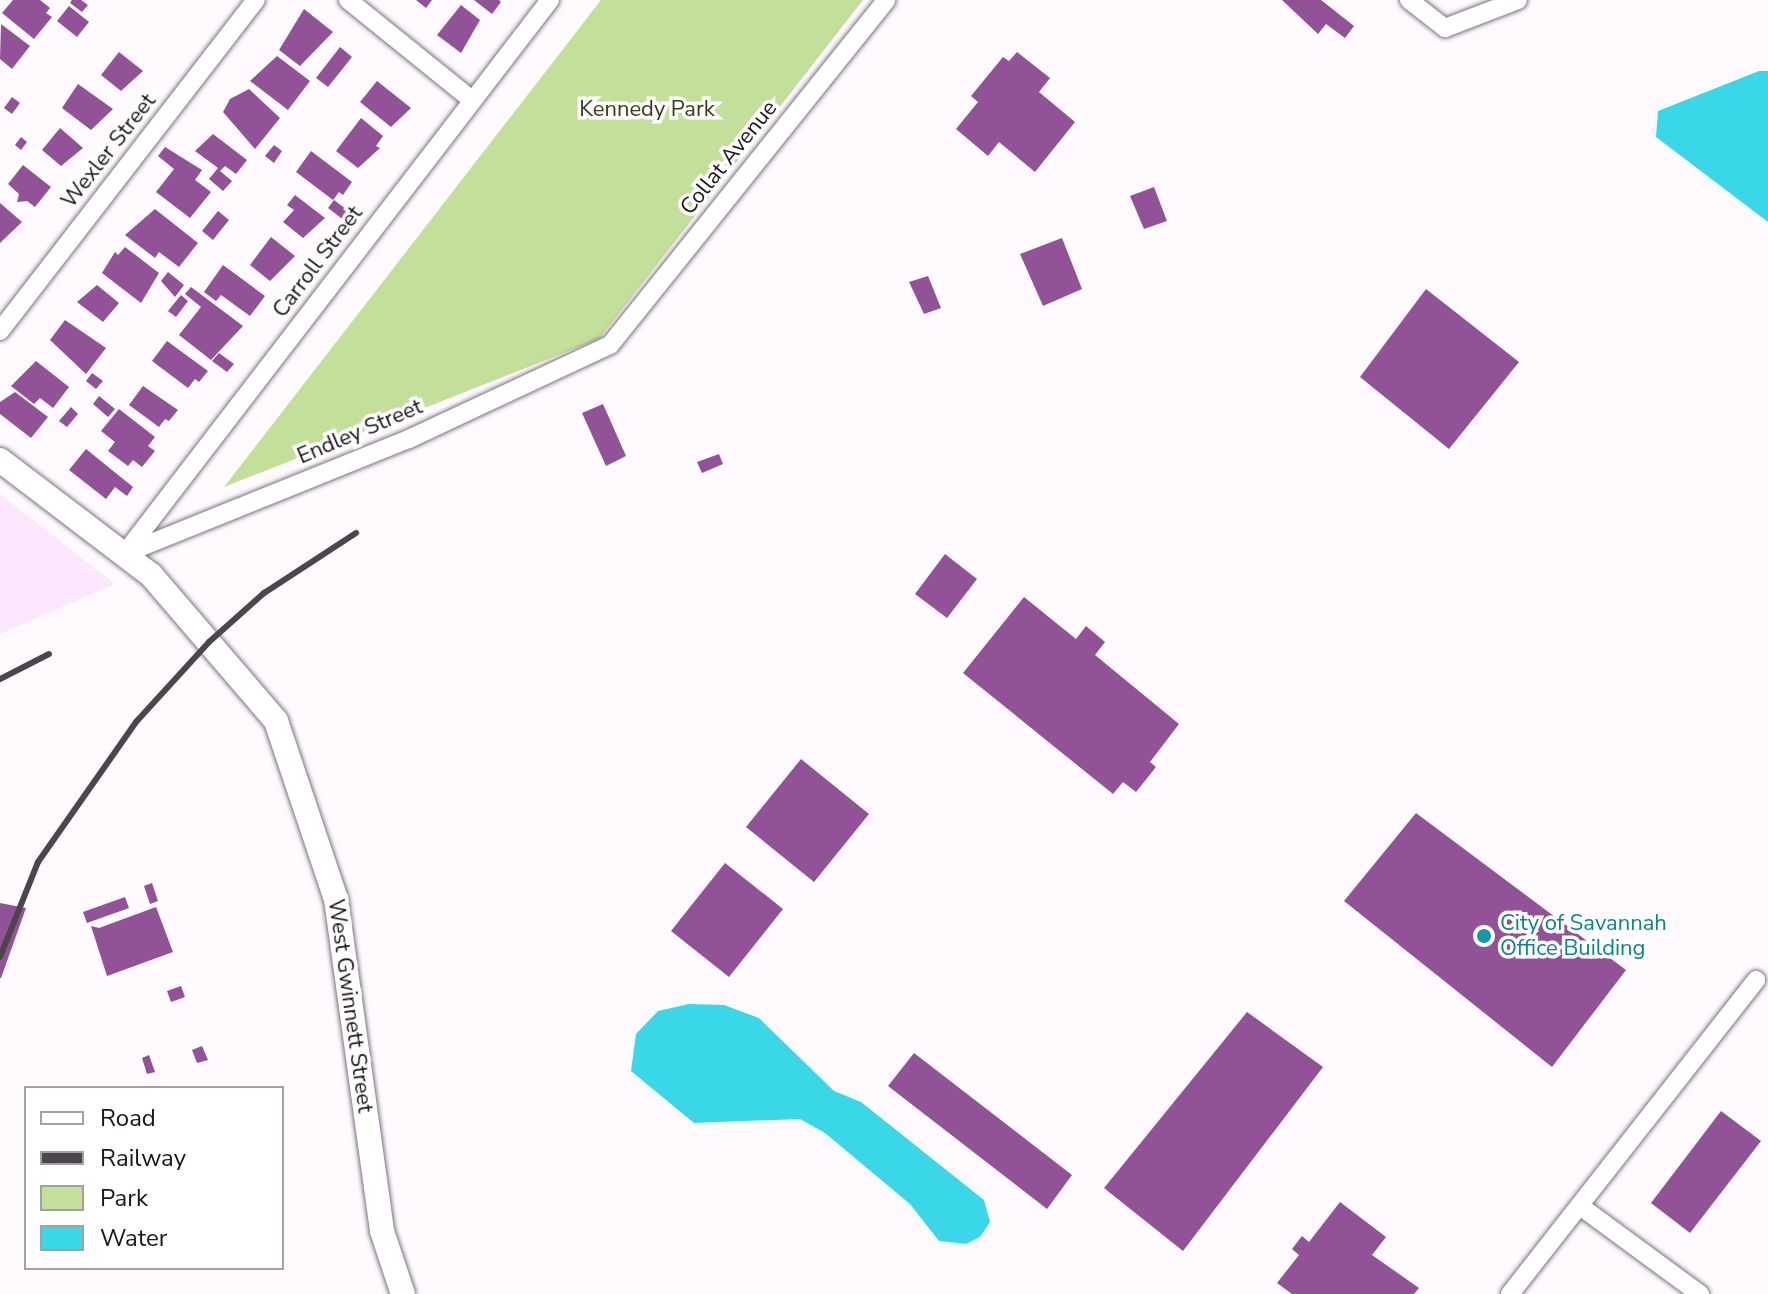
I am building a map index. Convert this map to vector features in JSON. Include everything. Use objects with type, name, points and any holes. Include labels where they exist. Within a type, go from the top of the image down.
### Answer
[{"type":"main road","name":"West Gwinnett Street","points":[[0,460],[151,575],[276,721],[336,899],[382,1231],[403,1294]]},
{"type":"street","name":"Wexler Street","points":[[0,331],[256,0]]},
{"type":"street","points":[[348,0],[472,100]]},
{"type":"street","name":"Carroll Street","points":[[124,554],[550,0]]},
{"type":"street","name":"Collat Avenue","points":[[610,345],[886,0]]},
{"type":"street","points":[[1409,0],[1445,28],[1518,0]]},
{"type":"street","name":"Endley Street","points":[[124,554],[409,439],[610,345]]},
{"type":"street","points":[[1510,1294],[1756,980]]},
{"type":"street","points":[[1580,1206],[1700,1294]]},
{"type":"shaded area","points":[[0,494],[115,584],[0,634]]},
{"type":"green space","name":"Kennedy Park","points":[[601,0],[863,0],[599,339],[224,487]]},
{"type":"water","points":[[1759,71],[1768,71],[1768,222],[1656,137],[1658,111]]},
{"type":"water","points":[[689,1004],[724,1005],[759,1018],[834,1091],[861,1102],[984,1200],[990,1222],[980,1237],[966,1244],[939,1241],[910,1204],[825,1133],[800,1119],[694,1123],[631,1071],[636,1034],[658,1011]]},
{"type":"building","points":[[13,0],[40,0],[50,8],[46,13],[52,17],[34,39],[2,13]]},
{"type":"building","points":[[81,0],[88,5],[82,12],[70,3]]},
{"type":"building","points":[[416,0],[432,0],[426,8]]},
{"type":"building","points":[[474,0],[499,0],[501,2],[492,14]]},
{"type":"building","points":[[1282,0],[1321,0],[1354,26],[1345,38],[1326,24],[1318,34]]},
{"type":"building","points":[[461,5],[480,20],[461,53],[437,35]]},
{"type":"building","points":[[69,6],[89,22],[77,37],[57,21]]},
{"type":"building","points":[[304,9],[333,32],[300,66],[279,50]]},
{"type":"building","points":[[1,24],[30,46],[12,69],[0,59]]},
{"type":"building","points":[[340,47],[352,57],[328,87],[316,78]]},
{"type":"building","points":[[119,52],[143,71],[121,91],[101,75]]},
{"type":"building","points":[[1017,52],[1050,78],[1039,92],[1075,122],[1035,172],[999,142],[988,156],[956,129],[978,102],[971,96],[1003,57],[1009,61]]},
{"type":"building","points":[[277,56],[310,81],[288,110],[250,81]]},
{"type":"building","points":[[377,81],[411,108],[391,127],[360,102]]},
{"type":"building","points":[[78,84],[113,109],[91,130],[62,108]]},
{"type":"building","points":[[249,89],[280,118],[255,149],[223,112],[230,99]]},
{"type":"building","points":[[12,97],[20,103],[12,114],[4,108]]},
{"type":"building","points":[[361,118],[383,136],[376,146],[380,148],[358,168],[336,151]]},
{"type":"building","points":[[60,128],[83,148],[61,166],[42,150]]},
{"type":"building","points":[[213,134],[247,160],[236,174],[225,166],[220,171],[232,181],[223,191],[209,179],[218,168],[195,151]]},
{"type":"building","points":[[21,137],[27,142],[21,150],[15,145]]},
{"type":"building","points":[[274,145],[282,151],[274,163],[265,156]]},
{"type":"building","points":[[165,147],[202,170],[195,180],[211,192],[190,218],[156,192],[174,169],[158,156]]},
{"type":"building","points":[[311,151],[352,182],[343,195],[339,192],[333,200],[296,172]]},
{"type":"building","points":[[23,165],[51,187],[35,207],[27,201],[17,202],[19,194],[8,184]]},
{"type":"building","points":[[1154,187],[1167,221],[1144,229],[1130,196]]},
{"type":"building","points":[[295,195],[325,218],[303,238],[283,222],[294,210],[287,205]]},
{"type":"building","points":[[334,200],[351,213],[345,221],[328,208]]},
{"type":"building","points":[[0,203],[22,222],[0,243]]},
{"type":"building","points":[[155,209],[198,243],[179,267],[159,252],[155,258],[125,235]]},
{"type":"building","points":[[218,211],[229,220],[213,240],[202,231]]},
{"type":"building","points":[[271,237],[295,256],[270,281],[250,265]]},
{"type":"building","points":[[1062,238],[1082,289],[1043,306],[1020,254]]},
{"type":"building","points":[[125,247],[159,273],[141,303],[102,273],[115,252],[118,255]]},
{"type":"building","points":[[223,265],[265,296],[250,316],[221,295],[216,301],[204,292]]},
{"type":"building","points":[[168,272],[184,285],[175,297],[161,281]]},
{"type":"building","points":[[928,276],[941,308],[924,314],[909,282]]},
{"type":"building","points":[[97,285],[119,303],[103,322],[77,302]]},
{"type":"building","points":[[191,287],[243,326],[211,360],[179,335],[201,307],[185,294]]},
{"type":"building","points":[[1426,289],[1519,362],[1449,449],[1360,377]]},
{"type":"building","points":[[181,295],[188,301],[176,317],[168,311]]},
{"type":"building","points":[[65,320],[106,348],[86,374],[50,340]]},
{"type":"building","points":[[167,341],[208,371],[199,382],[195,379],[188,388],[152,361]]},
{"type":"building","points":[[219,353],[234,364],[227,372],[212,361]]},
{"type":"building","points":[[36,361],[69,387],[53,408],[40,398],[34,404],[11,386]]},
{"type":"building","points":[[92,373],[103,381],[96,389],[86,381]]},
{"type":"building","points":[[143,386],[178,410],[159,427],[129,405]]},
{"type":"building","points":[[15,392],[48,417],[31,438],[0,414],[0,402]]},
{"type":"building","points":[[99,396],[115,409],[108,417],[93,404]]},
{"type":"building","points":[[603,404],[626,456],[606,466],[582,413]]},
{"type":"building","points":[[71,407],[78,414],[67,427],[59,421]]},
{"type":"building","points":[[119,409],[155,437],[148,446],[155,451],[142,467],[133,460],[128,466],[108,451],[115,442],[101,431]]},
{"type":"building","points":[[86,449],[133,487],[127,496],[115,487],[106,499],[69,470]]},
{"type":"building","points":[[719,454],[723,464],[702,473],[697,462]]},
{"type":"building","points":[[945,554],[977,579],[947,618],[915,594]]},
{"type":"building","points":[[1024,597],[1076,639],[1086,626],[1105,642],[1095,655],[1179,724],[1150,762],[1156,767],[1136,792],[1123,782],[1113,794],[963,673]]},
{"type":"building","points":[[801,759],[869,814],[814,882],[746,827]]},
{"type":"building","name":"City of Savannah Office Building","points":[[1416,813],[1626,970],[1552,1067],[1344,901]]},
{"type":"building","points":[[725,863],[783,909],[729,977],[671,931]]},
{"type":"building","points":[[152,883],[158,901],[150,904],[144,886]]},
{"type":"building","points":[[125,897],[129,908],[87,923],[83,912]]},
{"type":"building","points":[[0,903],[26,908],[1,978],[0,978]]},
{"type":"building","points":[[156,907],[173,952],[107,976],[91,926],[99,928]]},
{"type":"building","points":[[181,986],[185,997],[171,1002],[167,991]]},
{"type":"building","points":[[1247,1012],[1323,1067],[1183,1251],[1104,1188]]},
{"type":"building","points":[[202,1046],[208,1060],[197,1063],[192,1050]]},
{"type":"building","points":[[914,1053],[1072,1175],[1047,1209],[888,1086]]},
{"type":"building","points":[[149,1055],[155,1072],[147,1074],[142,1058]]},
{"type":"building","points":[[1721,1111],[1761,1141],[1690,1233],[1651,1203]]},
{"type":"building","points":[[1340,1202],[1386,1237],[1372,1255],[1419,1288],[1414,1294],[1292,1294],[1277,1283],[1299,1255],[1292,1249],[1302,1236],[1309,1242]]},
{"type":"railway","points":[[0,957],[38,862],[136,722],[209,642],[264,593],[356,533]]},
{"type":"railway","points":[[0,679],[49,654]]},
{"type":"place","name":"City of Savannah Office Building","points":[[1484,936]]}]
